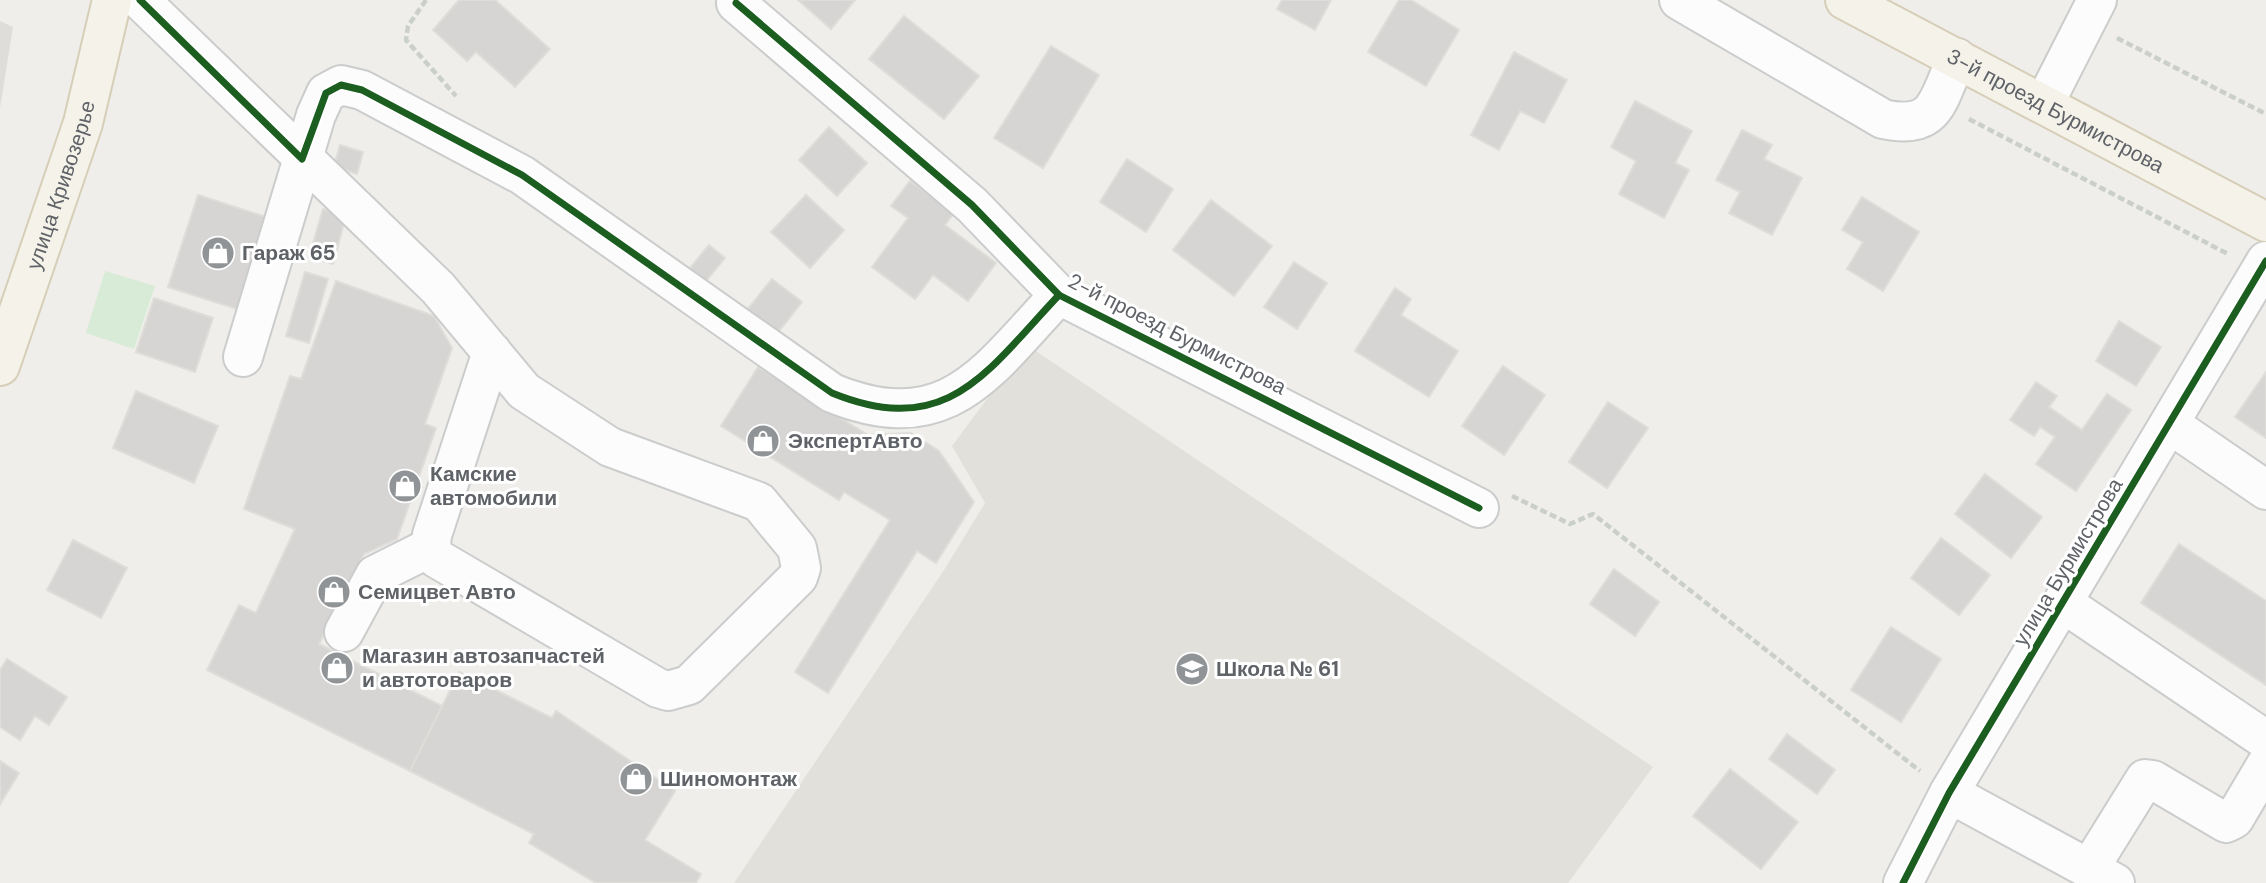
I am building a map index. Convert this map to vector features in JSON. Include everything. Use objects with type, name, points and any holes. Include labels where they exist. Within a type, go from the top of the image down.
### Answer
[{"type":"main road","name":"улица Кривозерье","points":[[0,366],[83,123],[112,0]]},
{"type":"main road","name":"3-й проезд Бурмистрова","points":[[1845,0],[2266,222]]},
{"type":"street","points":[[140,0],[438,288],[492,352],[524,391],[598,440],[759,502],[797,548],[801,568],[798,577],[689,685],[668,691],[659,688],[436,558],[431,547],[432,535],[492,352]]},
{"type":"street","points":[[1679,0],[1873,116],[1894,121],[1920,121],[1927,117],[1958,58]]},
{"type":"street","name":"2-й проезд Бурмистрова","points":[[736,3],[972,205],[1059,295],[1479,508]]},
{"type":"street","points":[[2044,104],[2092,11]]},
{"type":"street","points":[[243,357],[302,159],[326,93],[341,85],[351,86],[522,175],[832,393],[876,407],[923,407],[957,395],[976,382],[1059,295]]},
{"type":"street","name":"улица Бурмистрова","points":[[1903,883],[1949,793],[2260,273]]},
{"type":"street","points":[[2171,425],[2266,490]]},
{"type":"street","points":[[344,632],[376,575],[431,547]]},
{"type":"street","points":[[2063,603],[2266,740]]},
{"type":"street","points":[[1949,793],[2102,876],[2145,779],[2153,779],[2221,822],[2234,819],[2256,806],[2266,765]]},
{"type":"path","points":[[426,0],[408,26],[406,40],[461,101]]},
{"type":"path","points":[[2092,11],[2266,114]]},
{"type":"path","points":[[1936,101],[2260,273]]},
{"type":"path","points":[[1479,508],[1490,485],[1570,524],[1593,513],[1949,793]]},
{"type":"shaded area","points":[[0,21],[13,27],[0,108]]},
{"type":"shaded area","name":"Школа № 61","points":[[1027,345],[1653,767],[1568,883],[734,883],[944,570],[985,503],[952,446]]},
{"type":"green space","points":[[105,271],[155,286],[134,349],[86,333]]},
{"type":"building","points":[[459,0],[495,0],[550,49],[515,87],[476,52],[467,61],[433,30]]},
{"type":"building","points":[[798,0],[855,0],[831,29]]},
{"type":"building","points":[[1282,0],[1331,0],[1315,30],[1277,9]]},
{"type":"building","points":[[1399,0],[1411,0],[1459,30],[1426,86],[1368,52]]},
{"type":"building","points":[[904,16],[979,76],[944,119],[869,59]]},
{"type":"building","points":[[1051,46],[1099,75],[1043,168],[994,138]]},
{"type":"building","points":[[1514,52],[1567,80],[1544,123],[1520,111],[1499,150],[1471,135]]},
{"type":"building","points":[[1635,101],[1692,131],[1675,163],[1689,170],[1664,218],[1619,194],[1636,161],[1611,147]]},
{"type":"building","points":[[829,127],[867,163],[837,196],[799,160]]},
{"type":"building","points":[[1742,130],[1772,145],[1764,159],[1802,178],[1772,235],[1729,213],[1740,192],[1716,180]]},
{"type":"building","points":[[340,145],[363,152],[357,174],[334,166]]},
{"type":"building","points":[[1127,159],[1173,189],[1146,232],[1100,202]]},
{"type":"building","points":[[910,181],[954,213],[945,225],[996,263],[968,301],[933,275],[915,299],[872,267],[908,218],[891,206]]},
{"type":"building","name":"Гараж 65","points":[[198,195],[269,218],[240,310],[168,287]]},
{"type":"building","points":[[806,195],[844,230],[810,268],[771,232]]},
{"type":"building","points":[[1862,197],[1919,232],[1883,291],[1847,269],[1863,242],[1842,230]]},
{"type":"building","points":[[1211,200],[1272,246],[1234,296],[1173,250]]},
{"type":"building","points":[[323,209],[346,216],[333,264],[309,257]]},
{"type":"building","points":[[709,245],[725,258],[706,281],[690,268]]},
{"type":"building","points":[[1294,262],[1327,283],[1297,329],[1264,307]]},
{"type":"building","points":[[305,272],[328,279],[309,343],[286,336]]},
{"type":"building","points":[[772,279],[802,302],[772,340],[742,316]]},
{"type":"building","points":[[336,281],[434,316],[452,348],[425,424],[436,428],[397,539],[364,554],[319,644],[442,706],[410,771],[207,670],[239,605],[256,613],[295,529],[244,509],[290,376],[301,379]]},
{"type":"building","points":[[1395,288],[1411,299],[1401,315],[1458,351],[1429,397],[1355,351]]},
{"type":"building","points":[[154,298],[213,318],[195,372],[136,352]]},
{"type":"building","points":[[2119,321],[2161,347],[2136,386],[2096,361]]},
{"type":"building","points":[[1503,366],[1545,395],[1504,455],[1462,426]]},
{"type":"building","points":[[758,367],[868,435],[911,433],[939,451],[974,502],[936,563],[917,551],[828,693],[795,672],[890,520],[844,492],[839,500],[721,426]]},
{"type":"building","points":[[2266,372],[2266,438],[2235,417]]},
{"type":"building","points":[[2036,382],[2057,396],[2049,407],[2082,430],[2107,394],[2131,410],[2076,491],[2036,464],[2055,437],[2040,427],[2034,436],[2010,420]]},
{"type":"building","points":[[136,391],[218,426],[194,483],[113,448]]},
{"type":"building","points":[[1608,402],[1648,428],[1607,488],[1569,462]]},
{"type":"building","points":[[1985,474],[2042,517],[2011,558],[1955,514]]},
{"type":"building","points":[[1941,538],[1990,575],[1959,615],[1911,578]]},
{"type":"building","points":[[73,540],[127,568],[101,618],[47,590]]},
{"type":"building","points":[[2179,544],[2266,601],[2266,685],[2141,603]]},
{"type":"building","points":[[1614,569],[1659,602],[1635,636],[1590,604]]},
{"type":"building","points":[[1891,627],[1941,659],[1901,722],[1851,690]]},
{"type":"building","points":[[7,659],[67,697],[49,725],[35,716],[20,740],[0,727],[0,670]]},
{"type":"building","points":[[459,672],[552,718],[556,711],[675,791],[645,840],[701,874],[696,883],[596,883],[529,843],[534,834],[410,771]]},
{"type":"building","points":[[1787,734],[1835,770],[1817,794],[1769,759]]},
{"type":"building","points":[[0,761],[19,773],[0,804]]},
{"type":"building","points":[[1730,769],[1798,822],[1761,869],[1693,816]]},
{"type":"cycle path","points":[[140,0],[302,159],[326,93],[341,85],[362,90],[522,175],[832,393],[872,405],[906,408],[936,403],[962,390],[986,372],[1059,295]]},
{"type":"cycle path","points":[[736,3],[972,205],[1059,295],[1479,508]]},
{"type":"cycle path","points":[[1903,883],[1949,793],[2266,261]]},
{"type":"place","name":"Гараж 65","points":[[218,253]]},
{"type":"place","name":"ЭкспертАвто","points":[[763,441]]},
{"type":"place","name":"Камские автомобили","points":[[405,486]]},
{"type":"place","name":"Семицвет Авто","points":[[334,592]]},
{"type":"place","name":"Магазин автозапчастей и автотоваров","points":[[337,668]]},
{"type":"place","name":"Школа № 61","points":[[1192,669]]},
{"type":"place","name":"Шиномонтаж","points":[[636,779]]}]
